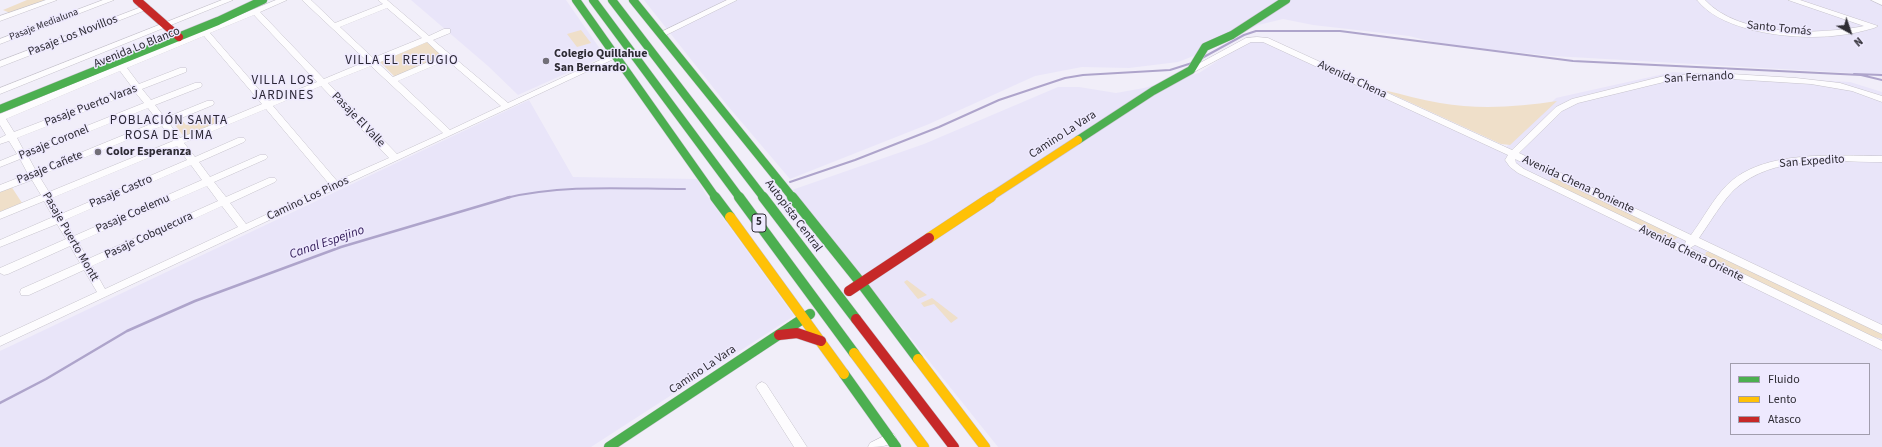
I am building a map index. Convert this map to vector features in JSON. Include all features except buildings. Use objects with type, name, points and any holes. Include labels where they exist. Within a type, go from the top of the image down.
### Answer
[{"type":"main road","points":[[137,0],[179,37]]},
{"type":"main road","name":"Avenida Lo Blanco","points":[[2,96],[179,37],[250,0]]},
{"type":"main road","name":"Avenida Lo Blanco","points":[[0,110],[179,37],[263,0]]},
{"type":"main road","points":[[576,0],[692,164],[808,316],[821,341],[893,443]]},
{"type":"main road","name":"5","points":[[593,0],[924,447]]},
{"type":"main road","name":"Autopista Central","points":[[612,0],[617,4],[954,447]]},
{"type":"main road","points":[[633,0],[752,150],[861,283],[985,447]]},
{"type":"main road","points":[[1193,68],[1205,47],[1232,35],[1286,0]]},
{"type":"main road","name":"Camino La Vara","points":[[849,291],[1153,91],[1193,68]]},
{"type":"main road","name":"Camino La Vara","points":[[609,447],[808,316]]},
{"type":"main road","points":[[777,336],[797,333],[821,341]]},
{"type":"street","points":[[0,19],[53,0]]},
{"type":"street","name":"Pasaje Medialuna","points":[[0,42],[110,0]]},
{"type":"street","name":"Avenida Lo Blanco","points":[[2,96],[166,25],[215,2],[230,0]]},
{"type":"street","name":"Avenida Lo Blanco","points":[[0,117],[122,68],[179,37],[206,33],[283,0]]},
{"type":"street","points":[[306,0],[448,133]]},
{"type":"street","points":[[661,34],[733,0]]},
{"type":"street","name":"Santo Tomás","points":[[1701,0],[1706,7],[1719,16],[1743,26],[1766,30],[1842,32],[1882,23]]},
{"type":"street","points":[[1792,0],[1874,26]]},
{"type":"street","points":[[1875,0],[1882,3]]},
{"type":"street","points":[[335,26],[385,3],[506,106]]},
{"type":"street","name":"Pasaje Los Novillos","points":[[0,64],[147,8]]},
{"type":"street","points":[[1825,10],[1841,22],[1843,28],[1842,32]]},
{"type":"street","points":[[0,12],[10,16]]},
{"type":"street","name":"Pasaje El Valle","points":[[255,12],[395,158]]},
{"type":"street","points":[[0,216],[447,31]]},
{"type":"street","points":[[206,33],[336,186]]},
{"type":"street","name":"Avenida Chena","points":[[1193,68],[1248,40],[1261,39],[1513,154]]},
{"type":"street","points":[[392,81],[448,56]]},
{"type":"street","name":"Camino Los Pinos","points":[[0,342],[616,56]]},
{"type":"street","points":[[122,68],[244,228]]},
{"type":"street","name":"Pasaje Puerto Varas","points":[[0,141],[183,70]]},
{"type":"street","name":"San Fernando","points":[[1513,154],[1564,106],[1575,101],[1663,80],[1693,76],[1741,76],[1813,81],[1850,88],[1882,99]]},
{"type":"street","name":"Pasaje Coronel","points":[[0,164],[198,86]]},
{"type":"street","name":"Pasaje Cañete","points":[[0,188],[210,103]]},
{"type":"street","name":"Pasaje Puerto Montt","points":[[0,117],[103,294]]},
{"type":"street","name":"Pasaje Castro","points":[[1,244],[242,140]]},
{"type":"street","name":"Avenida Chena Poniente","points":[[1513,154],[1882,330]]},
{"type":"street","name":"Avenida Chena Oriente","points":[[1513,154],[1510,160],[1516,168],[1544,183],[1882,346]]},
{"type":"street","name":"Pasaje Coelemu","points":[[4,271],[263,156]]},
{"type":"street","name":"San Expedito","points":[[1685,251],[1733,185],[1757,171],[1778,164],[1796,161],[1882,159]]},
{"type":"street","points":[[1544,183],[1545,177],[1553,173]]},
{"type":"street","name":"Pasaje Cobquecura","points":[[25,292],[272,180]]},
{"type":"street","points":[[762,387],[801,447]]},
{"type":"street","points":[[874,447],[893,443]]},
{"type":"shaded area","points":[[27,0],[46,0],[10,13],[3,10]]},
{"type":"shaded area","points":[[411,0],[566,0],[605,56],[518,95],[488,66]]},
{"type":"shaded area","points":[[644,0],[1882,0],[1882,77],[1869,74],[1553,56],[1445,45],[1409,36],[1313,25],[1283,19],[1258,25],[1209,50],[1178,62],[1129,68],[1082,67],[1035,76],[929,124],[790,179],[727,105]]},
{"type":"shaded area","points":[[581,30],[591,43],[577,47],[567,34]]},
{"type":"shaded area","points":[[1254,37],[1266,37],[1505,148],[1556,98],[1673,72],[1850,82],[1882,92],[1882,447],[998,447],[792,190],[924,144],[1058,87],[1079,87],[1116,93],[1144,88],[1199,73]]},
{"type":"shaded area","points":[[427,41],[443,56],[395,77],[379,61]]},
{"type":"shaded area","points":[[1383,90],[1433,102],[1484,107],[1528,105],[1557,101],[1510,145],[1501,144]]},
{"type":"shaded area","points":[[529,100],[573,177],[697,179],[705,193],[794,316],[591,447],[0,447],[0,351]]},
{"type":"shaded area","points":[[212,114],[219,123],[184,137],[173,122],[181,119],[186,125]]},
{"type":"shaded area","points":[[1552,178],[1557,178],[1678,237],[1674,240],[1668,239],[1554,184],[1549,181]]},
{"type":"shaded area","points":[[11,186],[22,203],[0,212],[0,190]]},
{"type":"shaded area","points":[[1706,252],[1713,252],[1882,333],[1882,339],[1871,336],[1705,256]]},
{"type":"shaded area","points":[[907,280],[927,295],[918,299],[904,282]]},
{"type":"shaded area","points":[[932,298],[958,318],[951,323],[934,304],[924,307],[921,303]]},
{"type":"waterway","points":[[1202,58],[1244,35],[1256,31],[1340,31],[1573,61],[1861,75],[1882,80]]},
{"type":"waterway","points":[[790,182],[855,160],[939,127],[999,100],[1065,78],[1083,75],[1170,70],[1192,63]]},
{"type":"waterway","points":[[1854,74],[1882,75]]},
{"type":"waterway","name":"Canal Espejino","points":[[508,198],[572,189],[685,189]]},
{"type":"waterway","name":"Canal Espejino","points":[[0,403],[46,379],[127,331],[195,301],[341,247],[508,198]]},
{"type":"traffic: fast","points":[[0,109],[218,21],[263,0]]},
{"type":"traffic: fast","points":[[576,0],[691,165],[730,217]]},
{"type":"traffic: fast","points":[[593,0],[854,353]]},
{"type":"traffic: fast","points":[[612,0],[856,319]]},
{"type":"traffic: fast","points":[[633,0],[861,283],[918,359]]},
{"type":"traffic: fast","points":[[1078,140],[1153,91],[1191,70],[1205,47],[1232,35],[1286,0]]},
{"type":"traffic: fast","points":[[609,447],[810,314]]},
{"type":"traffic: fast","points":[[844,374],[896,447]]},
{"type":"traffic: slow","points":[[929,238],[1078,140]]},
{"type":"traffic: slow","points":[[730,217],[844,374]]},
{"type":"traffic: slow","points":[[854,353],[924,447]]},
{"type":"traffic: slow","points":[[918,359],[985,447]]},
{"type":"traffic: jam","points":[[137,0],[179,37]]},
{"type":"traffic: jam","points":[[849,291],[929,238]]},
{"type":"traffic: jam","points":[[856,319],[954,447]]},
{"type":"traffic: jam","points":[[779,335],[797,333],[821,341]]},
{"type":"place","name":"Colegio Quillahue San Bernardo","points":[[546,61]]},
{"type":"place","name":"Color Esperanza","points":[[98,152]]},
{"type":"district","name":"VILLA EL REFUGIO","points":[[402,61]]},
{"type":"district","name":"VILLA LOS JARDINES","points":[[283,88]]},
{"type":"district","name":"POBLACIÓN SANTA ROSA DE LIMA","points":[[169,128]]}]
